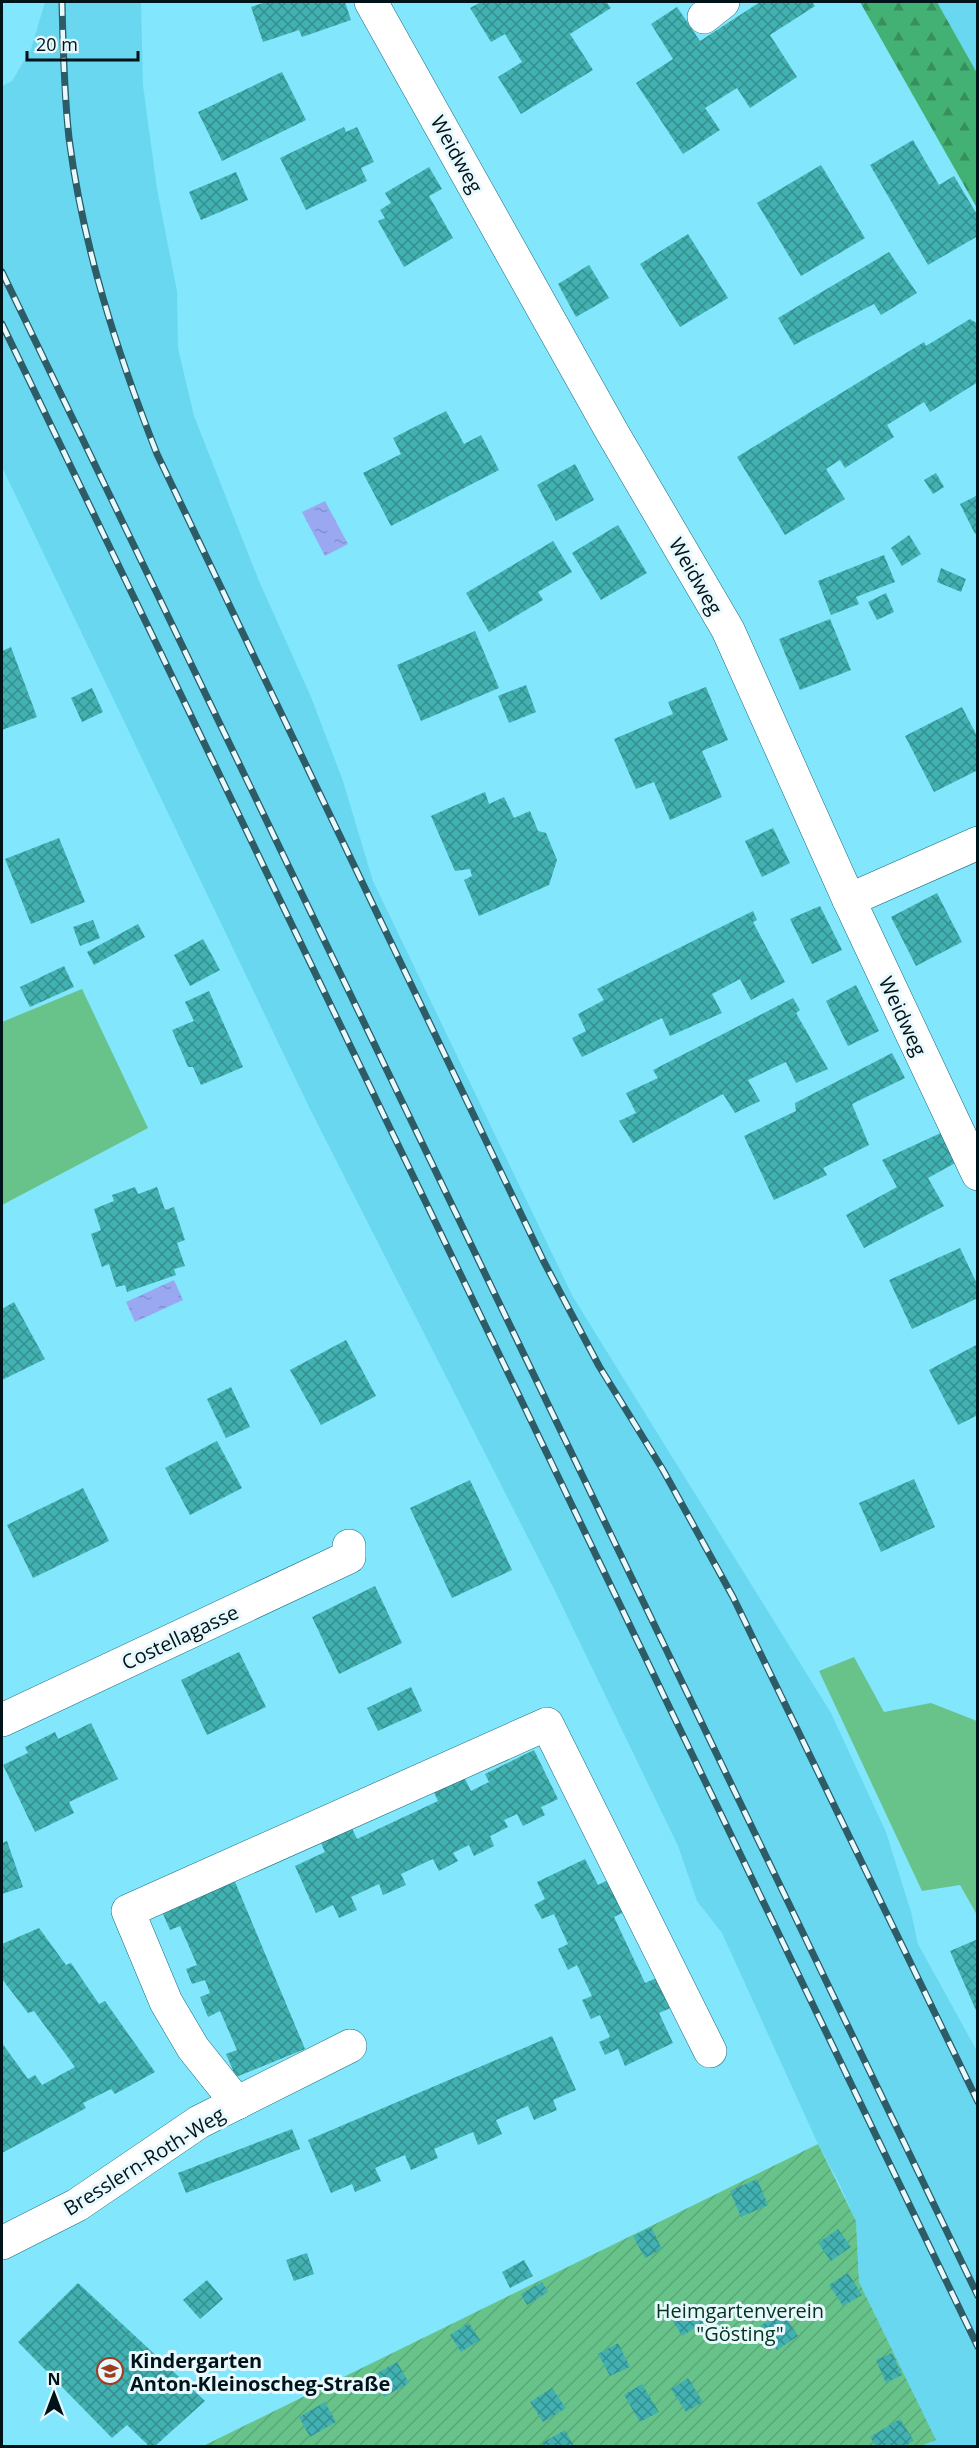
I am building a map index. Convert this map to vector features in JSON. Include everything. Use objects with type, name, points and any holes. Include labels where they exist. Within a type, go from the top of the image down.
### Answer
[{"type":"street","name":"Weidweg","points":[[371,2],[612,432],[728,630],[849,900],[978,1174]]},
{"type":"street","points":[[849,900],[978,843]]},
{"type":"street","name":"Costellagasse","points":[[2,1720],[349,1557],[349,1546]]},
{"type":"street","points":[[237,2103],[193,2048],[166,2002],[128,1911],[547,1724],[710,2051]]},
{"type":"street","name":"Bresslern-Roth-Weg","points":[[2,2243],[77,2205],[199,2122],[350,2046]]},
{"type":"shaded area","points":[[45,2],[141,2],[143,85],[157,189],[177,291],[178,348],[194,416],[259,581],[311,697],[343,781],[373,881],[573,1297],[831,1713],[886,1832],[911,1912],[918,1944],[977,2051],[977,2446],[921,2446],[935,2440],[859,2282],[856,2221],[839,2183],[818,2144],[722,1933],[697,1901],[678,1846],[554,1589],[311,1111],[2,467],[2,86],[12,81],[31,49]]},
{"type":"shaded area","points":[[937,2],[977,2],[977,73]]},
{"type":"green space","points":[[860,2],[937,2],[977,73],[977,208]]},
{"type":"green space","points":[[82,989],[148,1128],[2,1205],[2,1022]]},
{"type":"green space","points":[[854,1657],[884,1712],[931,1703],[977,1721],[977,1915],[960,1885],[922,1891],[819,1671]]},
{"type":"green space","name":"Heimgartenverein \"Gösting\"","points":[[818,2144],[856,2221],[859,2282],[936,2440],[921,2446],[203,2446]]},
{"type":"water","points":[[325,501],[348,544],[325,556],[302,512]]},
{"type":"water","points":[[174,1280],[183,1300],[135,1322],[126,1302]]},
{"type":"building","points":[[266,2],[345,2],[351,20],[302,37],[299,30],[263,42],[251,7]]},
{"type":"building","points":[[481,2],[606,2],[611,8],[570,34],[593,70],[521,114],[498,77],[522,62],[505,34],[491,42],[470,8]]},
{"type":"building","points":[[760,2],[812,2],[815,6],[770,35],[797,77],[750,108],[737,88],[705,108],[720,130],[683,154],[636,83],[673,59],[651,24],[677,7],[700,41]]},
{"type":"building","points":[[282,72],[306,120],[222,161],[198,112]]},
{"type":"building","points":[[344,127],[346,132],[357,127],[374,162],[361,168],[367,181],[306,210],[280,158]]},
{"type":"building","points":[[913,140],[939,185],[954,176],[978,216],[978,236],[928,265],[870,165]]},
{"type":"building","points":[[821,165],[865,238],[801,276],[757,203]]},
{"type":"building","points":[[429,167],[442,189],[429,196],[453,238],[404,267],[378,221],[385,218],[380,210],[391,203],[385,193]]},
{"type":"building","points":[[236,172],[248,200],[201,220],[189,192]]},
{"type":"building","points":[[688,234],[728,298],[680,327],[640,264]]},
{"type":"building","points":[[889,252],[917,293],[881,315],[874,304],[794,345],[778,318]]},
{"type":"building","points":[[589,265],[609,298],[576,317],[558,284]]},
{"type":"building","points":[[970,319],[978,324],[978,382],[930,412],[924,402],[887,425],[894,437],[845,468],[840,460],[826,469],[845,499],[785,535],[737,457],[924,342],[926,346]]},
{"type":"building","points":[[446,411],[464,444],[481,435],[499,470],[391,526],[363,473],[401,454],[393,438]]},
{"type":"building","points":[[575,464],[594,500],[556,521],[537,485]]},
{"type":"building","points":[[936,473],[944,487],[933,494],[924,480]]},
{"type":"building","points":[[978,495],[978,532],[975,534],[960,504]]},
{"type":"building","points":[[618,525],[647,573],[601,600],[572,553]]},
{"type":"building","points":[[909,535],[921,554],[902,566],[891,548]]},
{"type":"building","points":[[553,541],[572,572],[538,592],[543,600],[489,632],[466,593]]},
{"type":"building","points":[[884,555],[895,582],[856,597],[859,604],[831,615],[818,581]]},
{"type":"building","points":[[941,568],[966,579],[961,592],[937,582]]},
{"type":"building","points":[[886,593],[894,612],[877,620],[868,602]]},
{"type":"building","points":[[830,619],[851,670],[800,690],[779,639]]},
{"type":"building","points":[[475,631],[499,688],[421,721],[397,665]]},
{"type":"building","points":[[11,647],[37,717],[2,730],[2,651]]},
{"type":"building","points":[[526,685],[536,712],[509,723],[498,696]]},
{"type":"building","points":[[706,687],[728,740],[702,751],[722,797],[670,820],[654,782],[636,789],[614,739],[673,714],[668,702]]},
{"type":"building","points":[[92,688],[103,712],[82,722],[71,698]]},
{"type":"building","points":[[962,707],[978,738],[978,770],[934,792],[905,736]]},
{"type":"building","points":[[485,792],[489,804],[504,797],[514,818],[530,811],[538,831],[546,833],[557,860],[549,885],[479,916],[464,880],[472,876],[470,869],[455,871],[431,816]]},
{"type":"building","points":[[773,828],[790,863],[762,877],[745,841]]},
{"type":"building","points":[[59,838],[85,902],[31,924],[5,859]]},
{"type":"building","points":[[937,893],[962,942],[916,966],[891,917]]},
{"type":"building","points":[[820,906],[842,950],[812,964],[790,919]]},
{"type":"building","points":[[753,911],[757,920],[753,922],[785,982],[751,1000],[740,979],[712,994],[722,1013],[670,1036],[662,1018],[582,1057],[572,1038],[586,1031],[578,1014],[604,1000],[597,989]]},
{"type":"building","points":[[93,920],[100,938],[80,946],[73,927]]},
{"type":"building","points":[[138,924],[145,937],[94,965],[87,952]]},
{"type":"building","points":[[203,939],[220,970],[190,986],[174,955]]},
{"type":"building","points":[[64,966],[74,987],[30,1007],[20,987]]},
{"type":"building","points":[[856,985],[879,1031],[848,1046],[826,1001]]},
{"type":"building","points":[[209,991],[243,1067],[201,1085],[193,1067],[188,1067],[172,1030],[194,1021],[185,1002]]},
{"type":"building","points":[[793,998],[800,1010],[796,1013],[828,1069],[796,1083],[786,1062],[748,1080],[760,1101],[735,1113],[723,1094],[633,1143],[619,1121],[636,1113],[626,1093],[658,1078],[653,1070]]},
{"type":"building","points":[[892,1053],[905,1078],[852,1104],[869,1145],[823,1168],[827,1175],[774,1200],[744,1136],[796,1111],[795,1103]]},
{"type":"building","points":[[945,1131],[957,1162],[928,1178],[944,1206],[864,1248],[846,1215],[897,1187],[882,1160]]},
{"type":"building","points":[[135,1187],[138,1194],[157,1187],[165,1210],[174,1207],[185,1240],[177,1243],[185,1266],[174,1269],[176,1275],[127,1292],[125,1285],[116,1287],[109,1264],[102,1267],[91,1234],[101,1230],[94,1209],[114,1201],[112,1195]]},
{"type":"building","points":[[960,1248],[978,1286],[978,1298],[912,1329],[889,1280]]},
{"type":"building","points":[[14,1302],[45,1359],[2,1380],[2,1309]]},
{"type":"building","points":[[346,1340],[376,1396],[321,1425],[290,1370]]},
{"type":"building","points":[[978,1344],[978,1415],[958,1425],[929,1370]]},
{"type":"building","points":[[231,1387],[250,1427],[226,1438],[207,1399]]},
{"type":"building","points":[[217,1441],[242,1488],[190,1515],[165,1468]]},
{"type":"building","points":[[914,1479],[935,1527],[881,1552],[859,1503]]},
{"type":"building","points":[[470,1480],[512,1570],[452,1598],[410,1508]]},
{"type":"building","points":[[83,1488],[109,1541],[33,1578],[7,1525]]},
{"type":"building","points":[[375,1586],[402,1643],[339,1674],[312,1617]]},
{"type":"building","points":[[239,1652],[266,1707],[207,1735],[181,1680]]},
{"type":"building","points":[[411,1687],[422,1711],[378,1731],[367,1708]]},
{"type":"building","points":[[91,1723],[118,1779],[69,1802],[74,1813],[35,1832],[3,1765],[28,1753],[25,1747],[55,1732],[58,1739]]},
{"type":"building","points":[[534,1750],[558,1799],[541,1807],[545,1815],[523,1826],[517,1814],[504,1820],[508,1827],[490,1836],[494,1846],[474,1856],[469,1845],[453,1853],[458,1861],[439,1871],[433,1859],[422,1864],[401,1874],[406,1885],[383,1895],[379,1884],[351,1897],[357,1910],[339,1918],[333,1905],[316,1913],[295,1866],[325,1852],[318,1836],[349,1822],[357,1839],[438,1801],[431,1786],[461,1771],[471,1791],[489,1782],[485,1774]]},
{"type":"building","points":[[7,1841],[23,1887],[2,1894],[2,1843]]},
{"type":"building","points":[[585,1859],[598,1885],[612,1878],[628,1910],[614,1917],[645,1983],[661,1976],[675,2006],[659,2013],[673,2043],[625,2066],[618,2049],[605,2055],[599,2042],[610,2037],[600,2015],[591,2019],[582,2000],[592,1996],[577,1965],[568,1970],[558,1949],[568,1944],[554,1914],[542,1919],[534,1905],[545,1899],[537,1882]]},
{"type":"building","points":[[233,1877],[305,2049],[236,2077],[226,2054],[237,2050],[220,2011],[208,2017],[200,1997],[210,1993],[205,1980],[192,1984],[186,1969],[197,1965],[180,1926],[170,1930],[160,1907]]},
{"type":"building","points":[[39,1928],[66,1965],[71,1963],[99,2004],[105,2001],[155,2072],[115,2094],[111,2089],[83,2103],[86,2108],[2,2153],[2,2043],[28,2079],[35,2075],[42,2085],[75,2067],[34,2011],[28,2013],[2,1979],[2,1944]]},
{"type":"building","points":[[978,1939],[978,2015],[950,1951]]},
{"type":"building","points":[[552,2036],[576,2090],[553,2100],[557,2110],[534,2120],[528,2106],[496,2120],[502,2134],[478,2145],[473,2132],[434,2149],[438,2158],[411,2170],[405,2155],[375,2168],[381,2181],[355,2192],[352,2184],[331,2193],[308,2140]]},
{"type":"building","points":[[292,2129],[300,2149],[186,2193],[178,2173]]},
{"type":"building","points":[[757,2179],[768,2205],[741,2217],[730,2191]]},
{"type":"building","points":[[651,2227],[662,2249],[645,2258],[633,2236]]},
{"type":"building","points":[[838,2229],[851,2247],[831,2261],[818,2243]]},
{"type":"building","points":[[307,2253],[314,2274],[294,2281],[286,2260]]},
{"type":"building","points":[[524,2260],[533,2276],[510,2288],[502,2272]]},
{"type":"building","points":[[848,2273],[862,2295],[843,2306],[829,2285]]},
{"type":"building","points":[[207,2280],[223,2299],[200,2319],[183,2300]]},
{"type":"building","points":[[542,2282],[548,2292],[527,2305],[521,2294]]},
{"type":"building","name":"Kindergarten Anton-Kleinoscheg-Straße","points":[[78,2283],[205,2401],[155,2446],[149,2446],[127,2425],[112,2438],[18,2342]]},
{"type":"building","points":[[691,2303],[703,2323],[682,2336],[669,2315]]},
{"type":"building","points":[[727,2305],[733,2316],[716,2325],[711,2313]]},
{"type":"building","points":[[782,2312],[798,2336],[777,2350],[760,2326]]},
{"type":"building","points":[[469,2323],[480,2340],[461,2352],[450,2335]]},
{"type":"building","points":[[618,2343],[630,2367],[610,2376],[598,2354]]},
{"type":"building","points":[[892,2353],[902,2375],[886,2383],[876,2360]]},
{"type":"building","points":[[397,2362],[409,2383],[384,2397],[372,2376]]},
{"type":"building","points":[[688,2378],[703,2402],[686,2412],[671,2389]]},
{"type":"building","points":[[642,2384],[659,2412],[640,2422],[624,2395]]},
{"type":"building","points":[[552,2388],[566,2408],[543,2422],[530,2402]]},
{"type":"building","points":[[325,2402],[336,2422],[310,2437],[299,2417]]},
{"type":"building","points":[[900,2419],[914,2441],[905,2446],[876,2446],[870,2437]]},
{"type":"building","points":[[565,2430],[574,2446],[544,2446],[542,2443]]},
{"type":"railway","points":[[62,2],[67,121],[83,219],[115,338],[157,454],[544,1262],[599,1366],[663,1470],[733,1597],[978,2102]]},
{"type":"railway","points":[[2,272],[978,2296]]},
{"type":"railway","points":[[2,324],[978,2347]]},
{"type":"place","name":"Kindergarten Anton-Kleinoscheg-Straße","points":[[110,2371]]}]
